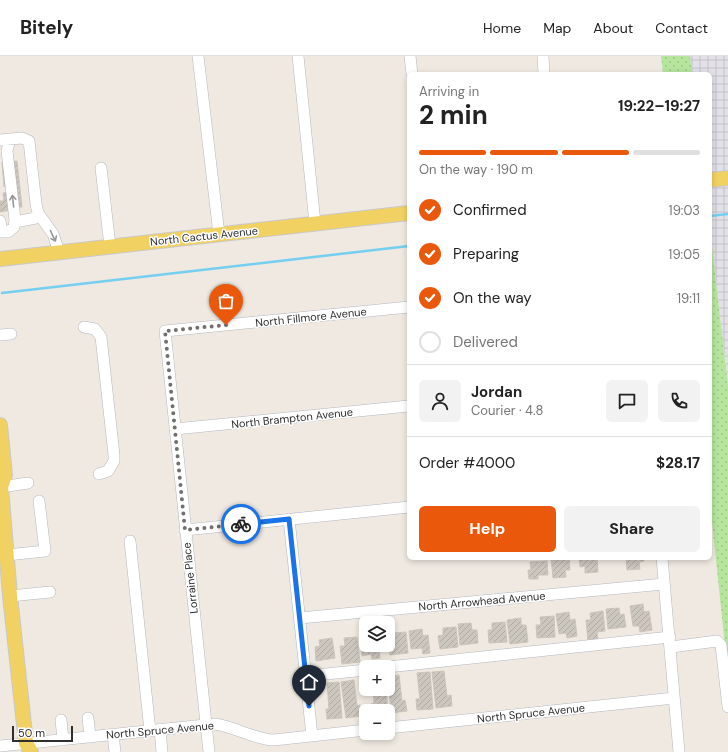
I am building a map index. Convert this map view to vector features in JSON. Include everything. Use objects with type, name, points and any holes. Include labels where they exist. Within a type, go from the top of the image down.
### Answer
[{"type":"main road","points":[[712,180],[728,178]]},
{"type":"main road","name":"North Cactus Avenue","points":[[0,259],[407,213]]},
{"type":"main road","points":[[0,425],[5,475],[0,486],[26,749]]},
{"type":"street","points":[[198,56],[219,234]]},
{"type":"street","points":[[298,56],[316,223]]},
{"type":"street","points":[[410,56],[412,72]]},
{"type":"street","points":[[543,56],[544,72]]},
{"type":"street","points":[[0,220],[2,232],[8,232],[14,227],[15,222],[5,139],[22,138],[29,141],[36,204],[43,219],[54,234],[59,252]]},
{"type":"street","points":[[102,168],[110,246]]},
{"type":"street","points":[[15,222],[43,219]]},
{"type":"street","name":"North Fillmore Avenue","points":[[165,331],[407,307]]},
{"type":"street","points":[[84,326],[95,329],[101,337],[113,447],[114,461],[112,466],[108,471],[99,474]]},
{"type":"street","name":"Lorraine Place","points":[[165,331],[209,752]]},
{"type":"street","name":"North Brampton Avenue","points":[[175,429],[407,406]]},
{"type":"street","points":[[0,486],[28,483]]},
{"type":"street","points":[[6,555],[45,551],[39,501]]},
{"type":"street","points":[[185,530],[407,507]]},
{"type":"street","points":[[289,519],[312,736]]},
{"type":"street","points":[[130,541],[155,730],[162,752]]},
{"type":"street","points":[[662,560],[679,752]]},
{"type":"street","name":"North Arrowhead Avenue","points":[[300,618],[664,584]]},
{"type":"street","points":[[10,596],[50,592]]},
{"type":"street","points":[[395,667],[670,642],[717,641],[721,645],[728,707]]},
{"type":"street","points":[[306,676],[359,671]]},
{"type":"street","name":"North Spruce Avenue","points":[[395,727],[674,698]]},
{"type":"street","points":[[88,718],[90,737]]},
{"type":"street","points":[[61,720],[63,740]]},
{"type":"street","name":"North Spruce Avenue","points":[[0,746],[26,749],[63,740],[206,725],[225,725],[263,740],[359,731]]},
{"type":"street","points":[[113,734],[115,752]]},
{"type":"shaded area","points":[[689,56],[728,56],[728,386],[712,246],[712,72],[691,72]]},
{"type":"green space","points":[[661,56],[690,56],[692,72],[663,72]]},
{"type":"green space","points":[[712,246],[728,386],[728,674],[712,522]]},
{"type":"building","points":[[17,161],[22,207],[0,212],[0,201],[4,201],[3,193],[10,192],[9,185],[4,187],[2,162]]},
{"type":"building","points":[[551,560],[569,560],[570,570],[565,570],[566,577],[553,578]]},
{"type":"building","points":[[579,560],[597,560],[598,572],[585,573],[585,566],[580,567]]},
{"type":"building","points":[[626,560],[644,560],[639,562],[640,569],[627,570]]},
{"type":"building","points":[[547,561],[548,575],[538,575],[538,579],[529,579],[528,570],[531,570],[530,562]]},
{"type":"building","points":[[643,604],[644,612],[649,611],[652,630],[640,632],[639,626],[633,626],[630,606]]},
{"type":"building","points":[[619,608],[620,615],[624,614],[626,627],[608,629],[606,609]]},
{"type":"building","points":[[603,611],[605,631],[597,632],[598,640],[588,641],[586,620],[591,620],[590,613]]},
{"type":"building","points":[[569,612],[570,620],[575,619],[577,636],[567,638],[566,633],[559,634],[556,614]]},
{"type":"building","points":[[554,616],[555,637],[537,638],[536,625],[541,625],[540,617]]},
{"type":"building","points":[[521,618],[521,625],[526,625],[528,642],[510,644],[507,620]]},
{"type":"building","points":[[505,622],[507,642],[489,643],[488,630],[492,630],[492,623]]},
{"type":"building","points":[[471,623],[472,630],[477,630],[478,643],[460,645],[458,624]]},
{"type":"building","points":[[456,627],[458,647],[440,649],[438,636],[443,635],[443,628]]},
{"type":"building","points":[[422,629],[423,636],[428,635],[430,653],[423,654],[422,648],[411,649],[409,631]]},
{"type":"building","points":[[406,632],[408,653],[390,655],[390,652],[395,652],[395,633]]},
{"type":"building","points":[[357,637],[359,662],[342,664],[340,646],[345,646],[344,638]]},
{"type":"building","points":[[332,638],[335,658],[316,661],[315,647],[320,646],[319,640]]},
{"type":"building","points":[[362,652],[380,652],[380,658],[372,659],[371,654],[362,656]]},
{"type":"building","points":[[444,671],[447,696],[451,695],[452,706],[436,708],[432,672]]},
{"type":"building","points":[[430,672],[433,709],[417,710],[416,699],[420,699],[417,673]]},
{"type":"building","points":[[399,675],[402,701],[405,700],[407,711],[395,712],[395,704],[390,704],[390,696],[395,696],[395,676]]},
{"type":"building","points":[[354,680],[357,706],[359,705],[359,716],[346,718],[341,682]]},
{"type":"building","points":[[339,682],[342,718],[327,719],[326,709],[329,709],[327,683]]},
{"type":"building","points":[[374,696],[387,696],[387,704],[371,704],[374,703]]},
{"type":"waterway","points":[[712,216],[728,214]]},
{"type":"waterway","points":[[2,293],[407,246]]},
{"type":"way so far","points":[[226,325],[165,331],[185,530],[241,524]]},
{"type":"route","points":[[241,524],[289,519],[309,706]]}]
